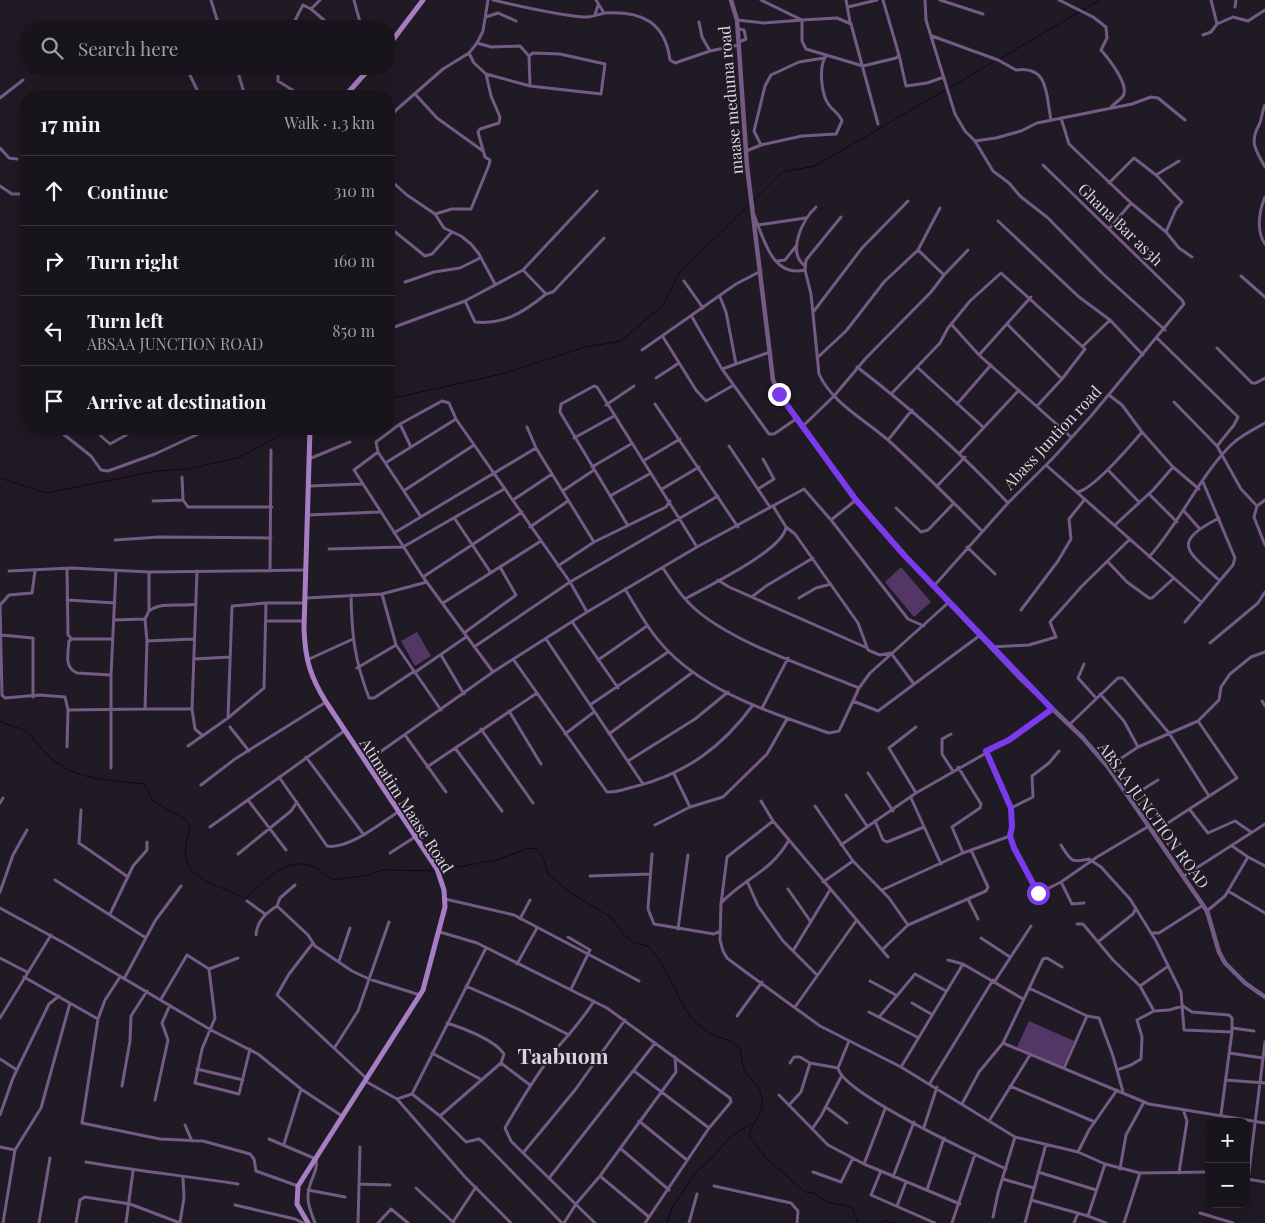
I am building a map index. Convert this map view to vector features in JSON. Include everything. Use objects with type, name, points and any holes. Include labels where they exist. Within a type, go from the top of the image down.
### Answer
[{"type":"main road","points":[[395,37],[423,0]]},
{"type":"main road","points":[[351,90],[364,75]]},
{"type":"main road","name":"Atimatim Maase Road","points":[[298,1186],[420,995],[440,932],[445,898],[437,869],[315,685],[306,660],[305,621],[310,435]]},
{"type":"main road","points":[[298,1186],[297,1204],[307,1223]]},
{"type":"street","points":[[210,0],[217,20]]},
{"type":"street","points":[[311,9],[320,0]]},
{"type":"street","points":[[354,0],[359,20]]},
{"type":"street","points":[[395,111],[442,69],[469,53],[477,44],[483,31],[488,0]]},
{"type":"street","points":[[493,0],[586,18],[604,13],[628,14],[647,20],[662,31],[668,43],[672,62],[739,44]]},
{"type":"street","points":[[596,0],[604,13]]},
{"type":"street","name":"maase meduma road","points":[[731,0],[737,20],[746,151],[752,202]]},
{"type":"street","points":[[761,0],[802,20]]},
{"type":"street","points":[[846,0],[850,23],[878,124]]},
{"type":"street","points":[[848,7],[877,0]]},
{"type":"street","points":[[883,0],[906,86],[927,83],[944,77]]},
{"type":"street","points":[[925,0],[926,20],[959,121],[975,140],[993,171],[1010,182],[1020,196],[1048,218],[1103,274],[1164,330]]},
{"type":"street","points":[[940,0],[983,14]]},
{"type":"street","points":[[1058,0],[1093,17],[1106,27],[1107,38],[1101,50],[1119,75],[1124,91],[1122,98],[1110,108]]},
{"type":"street","points":[[1211,0],[1217,24]]},
{"type":"street","points":[[1235,7],[1236,0]]},
{"type":"street","points":[[595,15],[598,5]]},
{"type":"street","points":[[295,20],[300,7],[306,6],[324,20]]},
{"type":"street","points":[[1203,34],[1211,32],[1217,24],[1230,18],[1242,18],[1248,21],[1265,10]]},
{"type":"street","points":[[486,17],[498,13],[516,21]]},
{"type":"street","points":[[737,20],[764,23],[837,18],[850,23]]},
{"type":"street","points":[[802,20],[802,41],[806,49],[863,66],[896,58],[899,55]]},
{"type":"street","points":[[699,22],[702,37],[710,51]]},
{"type":"street","points":[[932,36],[998,60],[1016,70],[1024,68],[1037,73],[1043,80],[1051,120]]},
{"type":"street","points":[[477,44],[491,48],[520,46],[529,56],[530,86]]},
{"type":"street","points":[[469,53],[474,63],[486,74],[530,86],[600,94],[605,64],[560,54],[533,53],[529,56]]},
{"type":"street","points":[[762,144],[754,131],[769,77],[799,62],[824,58],[828,54]]},
{"type":"street","points":[[746,151],[762,144],[802,136],[836,134],[842,121],[826,100],[823,76],[824,58]]},
{"type":"street","points":[[483,152],[479,131],[499,123],[500,120],[486,74]]},
{"type":"street","points":[[191,75],[197,90]]},
{"type":"street","points":[[239,75],[243,90]]},
{"type":"street","points":[[278,75],[278,81],[291,90]]},
{"type":"street","points":[[0,98],[3,98],[23,80]]},
{"type":"street","points":[[415,94],[437,118],[483,152],[490,162],[474,207],[467,211],[452,209],[435,214]]},
{"type":"street","points":[[975,140],[1014,134],[1051,120],[1154,97],[1185,120]]},
{"type":"street","points":[[1265,105],[1253,142],[1265,167]]},
{"type":"street","points":[[1061,118],[1069,144],[1131,203],[1166,232],[1184,252],[1192,257]]},
{"type":"street","points":[[0,148],[9,158],[17,159]]},
{"type":"street","points":[[1109,183],[1134,158],[1156,175],[1181,199],[1166,232]]},
{"type":"street","points":[[1156,175],[1179,161]]},
{"type":"street","name":"Ghana Bar as3h","points":[[1043,165],[1182,300]]},
{"type":"street","points":[[395,184],[435,214],[442,226],[471,244],[495,284]]},
{"type":"street","points":[[0,186],[12,194],[20,194]]},
{"type":"street","points":[[395,327],[465,301],[523,270],[597,191]]},
{"type":"street","points":[[1265,197],[1259,216],[1260,236],[1265,244]]},
{"type":"street","points":[[813,311],[862,248],[908,201]]},
{"type":"street","name":"ABSAA JUNCTION ROAD","points":[[752,202],[776,388],[796,419],[856,500],[933,587],[1108,767],[1207,911],[1219,952],[1225,962],[1245,983],[1265,997]]},
{"type":"street","points":[[1109,229],[1131,203]]},
{"type":"street","points":[[805,266],[800,261],[797,245],[801,227],[816,207]]},
{"type":"street","points":[[817,358],[841,336],[884,282],[918,250],[940,208]]},
{"type":"street","points":[[753,212],[776,261],[783,270],[805,270]]},
{"type":"street","points":[[841,217],[806,260],[805,266],[813,311],[819,374],[824,385],[834,396],[888,440],[982,531]]},
{"type":"street","points":[[758,225],[806,218]]},
{"type":"street","points":[[998,221],[1079,297],[1110,320],[1143,355]]},
{"type":"street","points":[[395,232],[425,256],[432,254],[452,232]]},
{"type":"street","points":[[465,301],[475,322],[485,324],[511,318],[527,310],[546,294],[553,292],[604,238]]},
{"type":"street","points":[[776,261],[784,260],[797,245]]},
{"type":"street","points":[[918,250],[944,275]]},
{"type":"street","points":[[803,426],[834,396],[858,367],[931,292],[968,250]]},
{"type":"street","points":[[405,282],[460,268],[480,258]]},
{"type":"street","points":[[523,270],[541,291],[546,294]]},
{"type":"street","points":[[642,350],[692,317],[736,284],[761,271]]},
{"type":"street","points":[[892,393],[940,343],[970,301],[998,274],[1003,273],[1083,346],[1085,351],[1037,406]]},
{"type":"street","points":[[1241,276],[1265,297]]},
{"type":"street","points":[[684,281],[703,308]]},
{"type":"street","points":[[720,296],[726,312],[736,364]]},
{"type":"street","points":[[979,355],[1030,297]]},
{"type":"street","name":"Abass Juntion road","points":[[933,587],[967,547],[1046,465],[1109,395],[1183,306],[1182,300]]},
{"type":"street","points":[[692,317],[732,386],[770,434],[774,434],[796,419]]},
{"type":"street","points":[[1083,346],[1110,320]]},
{"type":"street","points":[[1007,324],[1062,379]]},
{"type":"street","points":[[952,325],[979,355],[1071,437]]},
{"type":"street","points":[[663,337],[696,390],[706,401],[732,386]]},
{"type":"street","points":[[1157,338],[1238,416],[1234,425],[1217,446]]},
{"type":"street","points":[[1217,348],[1252,383],[1265,378]]},
{"type":"street","points":[[722,370],[770,352]]},
{"type":"street","points":[[656,378],[679,363]]},
{"type":"street","points":[[957,404],[991,365]]},
{"type":"street","points":[[858,367],[892,393],[965,457],[1008,503]]},
{"type":"street","points":[[916,367],[983,427]]},
{"type":"street","points":[[627,524],[560,412],[561,404],[595,386],[630,444],[670,501],[697,547]]},
{"type":"street","points":[[606,405],[634,386]]},
{"type":"street","points":[[960,453],[1019,390]]},
{"type":"street","points":[[1109,395],[1122,405],[1142,432],[1173,466],[1198,489]]},
{"type":"street","points":[[395,428],[442,401],[449,404],[456,419],[522,512],[540,542],[570,582],[587,612]]},
{"type":"street","points":[[1174,402],[1217,446],[1241,489],[1257,506]]},
{"type":"street","points":[[655,404],[738,527]]},
{"type":"street","points":[[888,440],[912,410]]},
{"type":"street","points":[[574,438],[614,416]]},
{"type":"street","points":[[387,462],[456,419]]},
{"type":"street","points":[[1149,557],[1177,522],[1223,454],[1246,433],[1265,423]]},
{"type":"street","points":[[400,424],[411,447]]},
{"type":"street","points":[[527,427],[536,448],[564,490],[568,501],[594,542]]},
{"type":"street","points":[[1076,492],[1086,490],[1108,470],[1142,432]]},
{"type":"street","points":[[65,435],[91,456],[101,470],[108,471],[155,454],[193,435]]},
{"type":"street","points":[[101,435],[110,444],[126,435]]},
{"type":"street","points":[[385,435],[376,442],[378,452],[387,462],[421,517]]},
{"type":"street","points":[[643,461],[680,439]]},
{"type":"street","points":[[309,459],[350,442]]},
{"type":"street","points":[[564,490],[630,444]]},
{"type":"street","points":[[405,490],[474,445]]},
{"type":"street","points":[[729,446],[786,527],[796,534],[858,623],[866,648]]},
{"type":"street","points":[[394,533],[536,448]]},
{"type":"street","points":[[270,571],[271,450]]},
{"type":"street","points":[[378,452],[354,470],[379,512],[423,577],[493,672]]},
{"type":"street","points":[[937,486],[965,457]]},
{"type":"street","points":[[758,489],[774,479],[763,459]]},
{"type":"street","points":[[1046,465],[1202,602]]},
{"type":"street","points":[[1115,525],[1149,494],[1173,466]]},
{"type":"street","points":[[662,489],[699,467]]},
{"type":"street","points":[[1108,470],[1139,502]]},
{"type":"street","points":[[610,496],[651,473]]},
{"type":"street","points":[[512,500],[552,474]]},
{"type":"street","points":[[182,477],[183,500],[188,507],[272,507]]},
{"type":"street","points":[[1186,622],[1233,565],[1235,558],[1203,482]]},
{"type":"street","points":[[309,486],[362,484]]},
{"type":"street","points":[[329,549],[404,547],[504,489]]},
{"type":"street","points":[[366,762],[493,672],[573,623],[587,612],[697,547],[738,527],[804,489],[831,520],[908,619],[924,626]]},
{"type":"street","points":[[1149,494],[1177,522]]},
{"type":"street","points":[[474,647],[570,582],[718,496]]},
{"type":"street","points":[[1021,610],[1058,561],[1072,537],[1068,520],[1085,499]]},
{"type":"street","points":[[153,501],[183,500]]},
{"type":"street","points":[[831,520],[856,500]]},
{"type":"street","points":[[1265,500],[1257,506],[1254,516],[1265,545]]},
{"type":"street","points":[[530,527],[568,501]]},
{"type":"street","points":[[558,566],[594,542],[627,524],[661,510],[670,501]]},
{"type":"street","points":[[896,508],[921,532],[928,530],[954,503]]},
{"type":"street","points":[[1184,511],[1199,528]]},
{"type":"street","points":[[308,515],[379,512]]},
{"type":"street","points":[[423,577],[522,512]]},
{"type":"street","points":[[1219,518],[1199,528],[1189,538],[1190,551],[1219,580]]},
{"type":"street","points":[[455,519],[491,573]]},
{"type":"street","points":[[685,600],[763,555],[784,536],[786,527]]},
{"type":"street","points":[[115,540],[160,537],[271,538]]},
{"type":"street","points":[[990,647],[1029,645],[1056,637],[1050,623],[1082,586],[1109,563],[1130,540]]},
{"type":"street","points":[[443,603],[540,542]]},
{"type":"street","points":[[967,547],[995,574]]},
{"type":"street","points":[[753,596],[813,558]]},
{"type":"street","points":[[1109,563],[1127,582],[1149,598],[1152,598],[1174,578]]},
{"type":"street","points":[[464,633],[516,595],[500,567]]},
{"type":"street","points":[[662,568],[685,600],[710,622],[739,637],[859,688]]},
{"type":"street","points":[[67,570],[68,635],[72,639],[112,639]]},
{"type":"street","points":[[197,570],[192,709],[195,729],[203,736]]},
{"type":"street","points":[[9,571],[307,570]]},
{"type":"street","points":[[36,571],[32,593],[9,595],[0,604],[2,696],[5,698],[40,695],[64,697],[68,710],[67,747]]},
{"type":"street","points":[[111,768],[111,675],[116,571]]},
{"type":"street","points":[[145,709],[146,619],[149,611],[149,572]]},
{"type":"street","points":[[718,580],[729,587],[753,596],[866,648],[874,654],[891,653]]},
{"type":"street","points":[[228,718],[232,606],[382,594],[427,582]]},
{"type":"street","points":[[800,598],[816,588],[831,584]]},
{"type":"street","points":[[624,590],[647,626],[668,652],[693,672],[753,705],[787,719],[835,733],[839,732],[859,688],[870,673],[948,603]]},
{"type":"street","points":[[1210,643],[1258,603],[1265,592]]},
{"type":"street","points":[[382,594],[396,645],[441,710]]},
{"type":"street","points":[[351,595],[353,640],[357,668],[371,699],[466,637]]},
{"type":"street","points":[[67,600],[114,603]]},
{"type":"street","points":[[188,746],[228,718],[264,688],[266,603]]},
{"type":"street","points":[[149,611],[162,605],[178,607],[196,604]]},
{"type":"street","points":[[114,620],[146,619]]},
{"type":"street","points":[[266,621],[305,621]]},
{"type":"street","points":[[573,623],[618,688]]},
{"type":"street","points":[[598,660],[647,626]]},
{"type":"street","points":[[1,635],[33,638],[33,697]]},
{"type":"street","points":[[853,701],[878,711],[980,636]]},
{"type":"street","points":[[72,639],[69,641],[67,657],[68,666],[72,671],[111,675]]},
{"type":"street","points":[[147,641],[194,639]]},
{"type":"street","points":[[546,639],[643,784]]},
{"type":"street","points":[[306,660],[353,640]]},
{"type":"street","points":[[357,668],[396,645]]},
{"type":"street","points":[[590,705],[618,688],[668,652]]},
{"type":"street","points":[[1108,767],[1138,747],[1198,721],[1219,700],[1221,687],[1230,674],[1251,657],[1265,652]]},
{"type":"street","points":[[891,653],[914,684]]},
{"type":"street","points":[[441,655],[464,694]]},
{"type":"street","points":[[194,659],[230,657]]},
{"type":"street","points":[[762,708],[788,658]]},
{"type":"street","points":[[514,659],[607,792],[643,784],[674,774],[701,759],[737,726],[753,705]]},
{"type":"street","points":[[1084,664],[1078,678],[1096,698]]},
{"type":"street","points":[[609,734],[693,672]]},
{"type":"street","points":[[1069,725],[1118,678],[1123,678],[1169,733],[1209,796]]},
{"type":"street","points":[[628,762],[694,719],[728,692]]},
{"type":"street","points":[[427,767],[537,693]]},
{"type":"street","points":[[1100,694],[1124,721],[1138,747]]},
{"type":"street","points":[[1262,701],[1265,706]]},
{"type":"street","points":[[202,785],[249,751],[326,702]]},
{"type":"street","points":[[68,710],[192,709]]},
{"type":"street","points":[[841,845],[867,826],[893,811],[916,793],[986,751],[1009,740],[1052,709]]},
{"type":"street","points":[[509,712],[541,764]]},
{"type":"street","points":[[565,734],[594,712]]},
{"type":"street","points":[[655,825],[690,807],[723,797],[767,754],[787,719]]},
{"type":"street","points":[[1154,832],[1236,780],[1237,775],[1198,721]]},
{"type":"street","points":[[230,727],[249,751]]},
{"type":"street","points":[[916,728],[889,748],[916,793]]},
{"type":"street","points":[[481,729],[533,803]]},
{"type":"street","points":[[210,827],[344,731]]},
{"type":"street","points":[[951,734],[942,739],[941,748],[953,771]]},
{"type":"street","points":[[405,735],[446,792]]},
{"type":"street","points":[[455,748],[502,811]]},
{"type":"street","points":[[986,751],[1011,808],[1012,827],[1010,836],[1014,848],[1038,893],[1061,882],[1149,826]]},
{"type":"street","points":[[1011,808],[1033,797],[1032,776],[1049,763],[1059,751]]},
{"type":"street","points":[[306,757],[364,835]]},
{"type":"street","points":[[958,767],[981,804],[952,827],[963,854]]},
{"type":"street","points":[[868,773],[893,811]]},
{"type":"street","points":[[674,774],[690,807]]},
{"type":"street","points":[[279,777],[325,845],[333,847],[364,835],[398,812]]},
{"type":"street","points":[[1129,798],[1158,780]]},
{"type":"street","points":[[846,795],[867,826]]},
{"type":"street","points":[[0,803],[3,798]]},
{"type":"street","points":[[911,798],[941,864]]},
{"type":"street","points":[[248,800],[286,850]]},
{"type":"street","points":[[761,800],[773,822],[888,957]]},
{"type":"street","points":[[238,854],[291,812],[297,802]]},
{"type":"street","points":[[815,806],[853,862],[882,890],[908,925]]},
{"type":"street","points":[[81,810],[79,843],[128,878]]},
{"type":"street","points":[[1190,810],[1208,833],[1235,822],[1251,832]]},
{"type":"street","points":[[291,812],[303,811]]},
{"type":"street","points":[[875,821],[883,840],[887,842],[924,827]]},
{"type":"street","points":[[773,822],[727,857],[721,904],[720,931],[723,950],[727,958],[820,1026],[930,1083],[1015,1137],[1078,1152],[1105,1164],[1140,1173],[1205,1172]]},
{"type":"street","points":[[1184,876],[1265,824]]},
{"type":"street","points":[[0,892],[13,855],[27,830]]},
{"type":"street","points":[[390,853],[415,836]]},
{"type":"street","points":[[882,890],[971,850],[1010,836]]},
{"type":"street","points":[[721,904],[747,881],[773,863],[789,840]]},
{"type":"street","points":[[110,914],[134,866],[147,850],[147,842]]},
{"type":"street","points":[[1061,845],[1073,861],[1092,861],[1104,870],[1142,917],[1181,992],[1184,1030],[1254,1031]]},
{"type":"street","points":[[1232,846],[1265,866]]},
{"type":"street","points":[[882,950],[908,925],[986,891],[988,888],[971,850]]},
{"type":"street","points":[[652,854],[648,909],[654,924],[714,934],[720,931]]},
{"type":"street","points":[[678,929],[688,855]]},
{"type":"street","points":[[1207,911],[1223,900],[1248,857]]},
{"type":"street","points":[[824,882],[853,862]]},
{"type":"street","points":[[590,876],[650,874]]},
{"type":"street","points":[[55,880],[146,938]]},
{"type":"street","points":[[747,881],[758,906],[783,941],[817,975]]},
{"type":"street","points":[[1061,882],[1072,904],[1084,903]]},
{"type":"street","points":[[256,935],[256,928],[264,914],[277,906],[280,898],[295,885]]},
{"type":"street","points":[[181,886],[122,978],[105,1000],[98,1019],[82,1123],[160,1139],[202,1141],[250,1154],[254,1159],[256,1171],[298,1186]]},
{"type":"street","points":[[788,889],[811,922]]},
{"type":"street","points":[[793,951],[830,890]]},
{"type":"street","points":[[1228,891],[1265,913]]},
{"type":"street","points":[[445,898],[510,914],[639,981]]},
{"type":"street","points":[[968,899],[978,919]]},
{"type":"street","points":[[520,919],[530,900]]},
{"type":"street","points":[[247,901],[264,914]]},
{"type":"street","points":[[1151,933],[1159,933],[1203,905]]},
{"type":"street","points":[[277,906],[308,935],[313,943],[339,961],[369,979],[420,995]]},
{"type":"street","points":[[0,908],[51,935],[211,1030],[250,1049],[268,1060],[301,1089],[342,1116]]},
{"type":"street","points":[[1098,941],[1129,917],[1136,908]]},
{"type":"street","points":[[1129,917],[1142,917]]},
{"type":"street","points":[[795,1007],[856,920]]},
{"type":"street","points":[[335,1048],[358,1011],[390,922]]},
{"type":"street","points":[[1077,924],[1083,924],[1114,960],[1140,986],[1154,1011]]},
{"type":"street","points":[[930,1083],[1031,926]]},
{"type":"street","points":[[339,961],[350,928]]},
{"type":"street","points":[[517,964],[537,928]]},
{"type":"street","points":[[440,932],[468,940],[486,948],[594,1001],[625,1020],[732,1100],[709,1128],[645,1223]]},
{"type":"street","points":[[1156,941],[1159,933]]},
{"type":"street","points":[[0,1018],[51,935]]},
{"type":"street","points":[[568,937],[590,949],[590,954],[571,989]]},
{"type":"street","points":[[981,938],[1010,957]]},
{"type":"street","points":[[313,943],[277,993],[366,1079],[397,1099],[511,1223]]},
{"type":"street","points":[[397,1099],[412,1094],[486,948]]},
{"type":"street","points":[[161,1000],[188,955],[209,969],[215,1012],[211,1030],[206,1038],[197,1069],[195,1083],[237,1094],[240,1092],[250,1049]]},
{"type":"street","points":[[0,958],[27,972]]},
{"type":"street","points":[[209,969],[238,958]]},
{"type":"street","points":[[962,1104],[979,1072],[1003,1043],[1044,958],[1062,967]]},
{"type":"street","points":[[948,960],[962,964],[1023,999]]},
{"type":"street","points":[[901,1067],[917,1037],[962,964]]},
{"type":"street","points":[[1140,986],[1167,967]]},
{"type":"street","points":[[880,1016],[915,974],[946,990]]},
{"type":"street","points":[[24,977],[98,1019]]},
{"type":"street","points":[[870,981],[896,995]]},
{"type":"street","points":[[737,1016],[762,982]]},
{"type":"street","points":[[466,986],[518,1009],[569,1036]]},
{"type":"street","points":[[1029,988],[1087,1016],[1099,1018],[1123,1093]]},
{"type":"street","points":[[122,1086],[130,1042],[131,1016],[146,991]]},
{"type":"street","points":[[0,1115],[1,1106],[49,1004],[59,996]]},
{"type":"street","points":[[594,1001],[580,1023],[530,1085],[505,1128],[510,1141],[550,1177],[596,1223]]},
{"type":"street","points":[[3,1223],[15,1150],[36,1117],[45,1096],[70,1003]]},
{"type":"street","points":[[912,1003],[931,1014]]},
{"type":"street","points":[[155,1100],[168,1040],[162,1023],[170,1005]]},
{"type":"street","points":[[1117,1070],[1141,1059],[1142,1037],[1137,1020],[1154,1011],[1169,1010],[1182,1006],[1192,1012],[1229,1015],[1232,1018],[1232,1030],[1221,1118]]},
{"type":"street","points":[[0,1007],[6,1008]]},
{"type":"street","points":[[869,1012],[880,1016],[917,1037]]},
{"type":"street","points":[[1064,1068],[1087,1016]]},
{"type":"street","points":[[524,1153],[574,1090],[625,1020]]},
{"type":"street","points":[[440,1116],[501,1063],[504,1054],[475,1033],[447,1023]]},
{"type":"street","points":[[849,1041],[838,1068],[841,1077],[885,1109],[1006,1169]]},
{"type":"street","points":[[1250,1163],[1265,1042]]},
{"type":"street","points":[[550,1177],[655,1043]]},
{"type":"street","points":[[1003,1043],[1144,1102],[1213,1118]]},
{"type":"street","points":[[432,1053],[482,1080]]},
{"type":"street","points":[[1229,1054],[1263,1058]]},
{"type":"street","points":[[989,1121],[1030,1055]]},
{"type":"street","points":[[412,1094],[440,1116],[466,1142],[479,1139],[483,1142],[563,1223],[676,1072],[675,1056]]},
{"type":"street","points":[[790,1063],[794,1057],[800,1057],[810,1063],[838,1068]]},
{"type":"street","points":[[0,1059],[18,1070]]},
{"type":"street","points":[[501,1063],[530,1085]]},
{"type":"street","points":[[789,1105],[801,1092],[810,1063]]},
{"type":"street","points":[[197,1069],[243,1080]]},
{"type":"street","points":[[634,1071],[709,1128]]},
{"type":"street","points":[[812,1129],[826,1107],[841,1077]]},
{"type":"street","points":[[1225,1080],[1265,1084]]},
{"type":"street","points":[[1010,1086],[1095,1122]]},
{"type":"street","points":[[924,1127],[937,1087]]},
{"type":"street","points":[[284,1144],[301,1089]]},
{"type":"street","points":[[1078,1152],[1095,1122],[1117,1090]]},
{"type":"street","points":[[779,1095],[828,1145],[864,1164],[960,1204]]},
{"type":"street","points":[[1120,1169],[1126,1135],[1144,1102]]},
{"type":"street","points":[[826,1107],[847,1122]]},
{"type":"street","points":[[864,1164],[885,1109]]},
{"type":"street","points":[[1179,1173],[1187,1121],[1184,1112]]},
{"type":"street","points":[[1187,1121],[1194,1113]]},
{"type":"street","points":[[639,1121],[687,1160]]},
{"type":"street","points":[[893,1176],[914,1122]]},
{"type":"street","points":[[1250,1122],[1265,1123]]},
{"type":"street","points":[[185,1125],[192,1141]]},
{"type":"street","points":[[993,1217],[1015,1137]]},
{"type":"street","points":[[927,1190],[944,1138]]},
{"type":"street","points":[[269,1139],[315,1157],[317,1169],[308,1190],[308,1203],[315,1223]]},
{"type":"street","points":[[1026,1223],[1046,1144]]},
{"type":"street","points":[[0,1146],[15,1150]]},
{"type":"street","points":[[358,1223],[360,1146]]},
{"type":"street","points":[[620,1148],[669,1190]]},
{"type":"street","points":[[952,1223],[960,1204],[975,1154]]},
{"type":"street","points":[[39,1223],[50,1158]]},
{"type":"street","points":[[813,1172],[841,1182],[853,1158]]},
{"type":"street","points":[[86,1162],[133,1171],[183,1177],[200,1177],[238,1184]]},
{"type":"street","points":[[1088,1216],[1105,1164]]},
{"type":"street","points":[[126,1223],[133,1171]]},
{"type":"street","points":[[881,1171],[871,1195],[935,1223]]},
{"type":"street","points":[[1038,1172],[1096,1190]]},
{"type":"street","points":[[1124,1223],[1140,1173]]},
{"type":"street","points":[[600,1176],[649,1218]]},
{"type":"street","points":[[76,1223],[82,1198],[130,1204],[180,1223],[184,1198],[183,1177]]},
{"type":"street","points":[[1003,1179],[1034,1188]]},
{"type":"street","points":[[1250,1180],[1265,1182]]},
{"type":"street","points":[[897,1206],[906,1182]]},
{"type":"street","points":[[359,1184],[390,1184]]},
{"type":"street","points":[[714,1186],[791,1203],[798,1211],[797,1223]]},
{"type":"street","points":[[416,1188],[453,1222],[476,1187]]},
{"type":"street","points":[[308,1190],[345,1197]]},
{"type":"street","points":[[689,1223],[697,1194]]},
{"type":"street","points":[[1031,1200],[1078,1212],[1106,1223]]},
{"type":"street","points":[[235,1205],[307,1223]]},
{"type":"street","points":[[378,1223],[391,1209],[408,1223]]},
{"type":"street","points":[[1074,1223],[1078,1212]]},
{"type":"street","points":[[1200,1213],[1233,1223]]},
{"type":"shaded area","points":[[901,567],[931,602],[914,617],[885,582]]},
{"type":"shaded area","points":[[417,632],[431,656],[415,666],[401,641]]},
{"type":"shaded area","points":[[1029,1021],[1074,1041],[1062,1068],[1017,1047]]},
{"type":"waterway","points":[[1001,58],[1100,0]]},
{"type":"waterway","points":[[754,200],[782,172],[815,166],[995,61]]},
{"type":"waterway","points":[[395,398],[506,373],[585,347],[621,341],[663,305],[679,273],[749,205]]},
{"type":"waterway","points":[[0,478],[46,493],[157,471],[189,469],[240,457],[281,435]]},
{"type":"waterway","points":[[0,721],[25,731],[52,759],[73,772],[84,776],[144,784],[153,801],[185,819],[190,827],[186,845],[186,858],[190,868],[207,881],[245,899],[266,880],[290,865],[312,866],[332,880],[369,875],[382,870],[436,871]]},
{"type":"waterway","points":[[440,870],[497,860],[526,849],[535,848],[542,855],[548,874],[568,891],[612,918],[623,934],[634,943],[648,946],[658,957],[690,1017],[708,1033],[733,1042],[740,1049],[744,1070],[760,1090],[762,1099],[762,1109],[750,1131],[750,1137],[766,1158],[805,1192],[814,1193],[827,1202],[852,1207],[858,1223]]},
{"type":"waterway","points":[[667,1223],[672,1208],[695,1173],[714,1156],[730,1137],[753,1123]]},
{"type":"waterway","points":[[879,1223],[886,1221],[894,1223]]},
{"type":"district","name":"Taabuom","points":[[563,1055]]},
{"type":"route","points":[[779,394],[856,500],[933,587],[1052,709],[1009,740],[986,751],[1011,808],[1012,827],[1010,836],[1014,848],[1038,893]]}]
